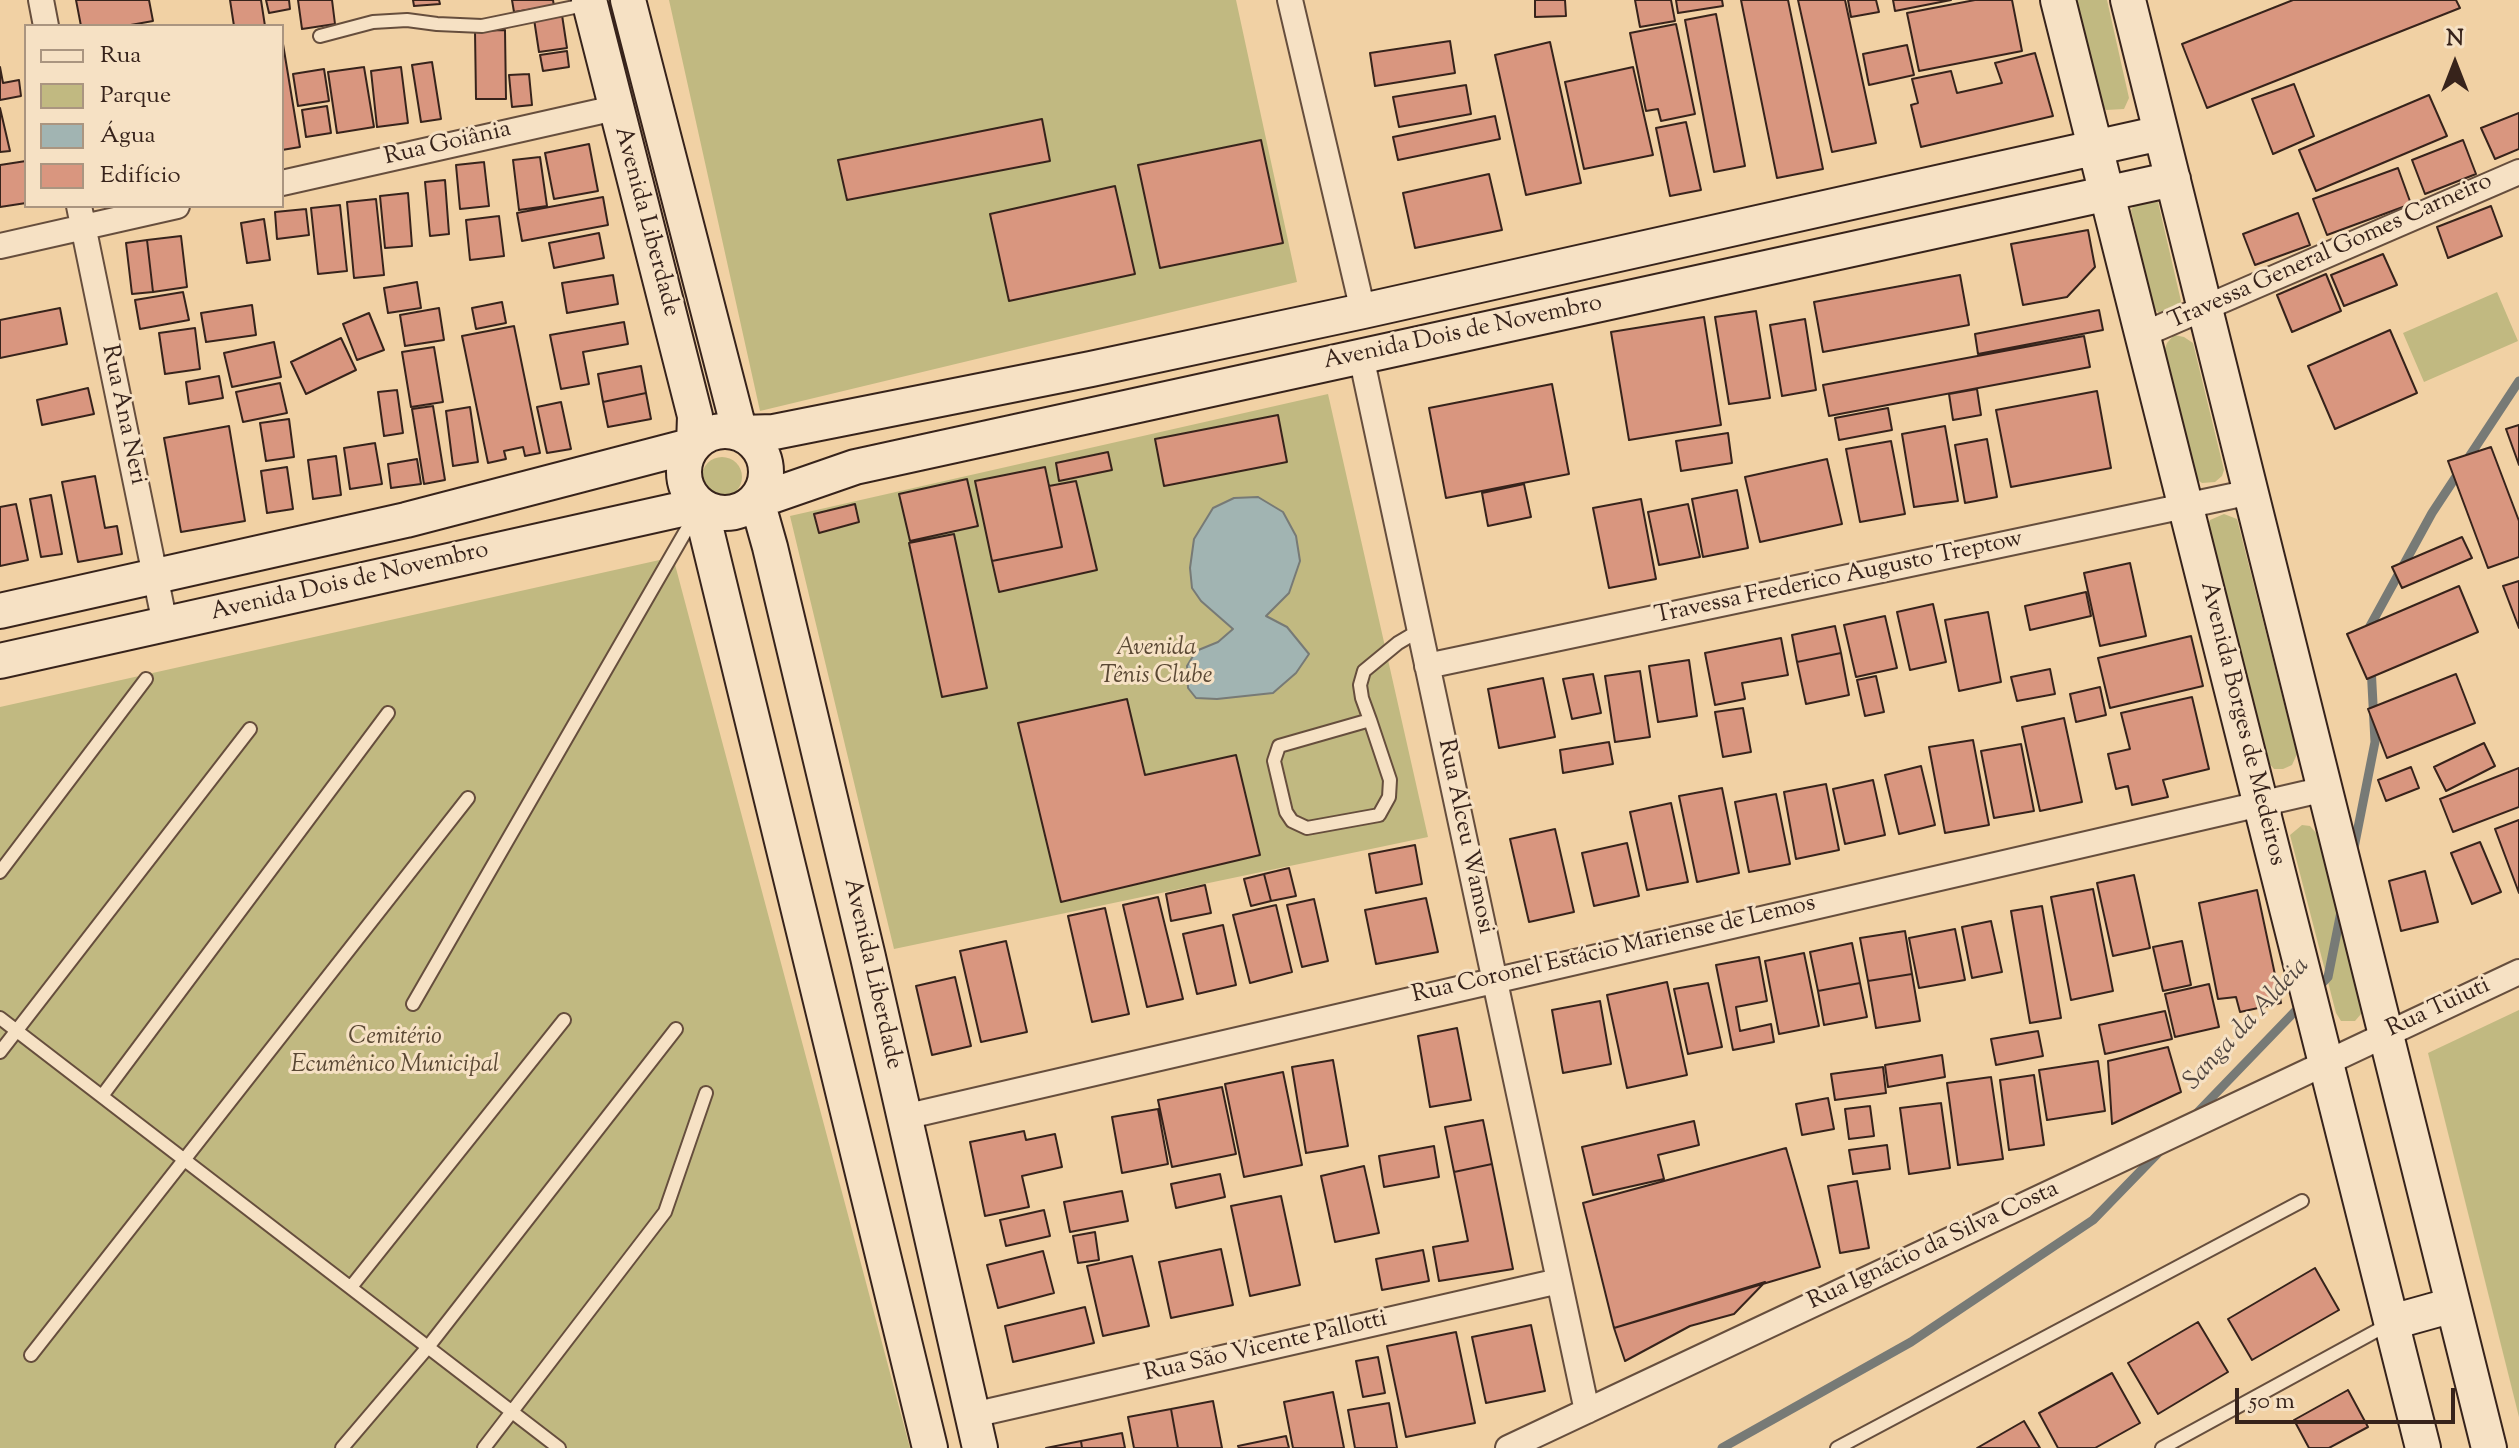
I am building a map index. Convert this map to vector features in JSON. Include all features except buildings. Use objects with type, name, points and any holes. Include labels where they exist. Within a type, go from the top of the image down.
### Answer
[{"type":"street","points":[[41,0],[46,24]]},
{"type":"street","name":"Avenida Liberdade","points":[[628,0],[740,433]]},
{"type":"street","points":[[1290,0],[1363,311],[1361,356]]},
{"type":"street","name":"Avenida Borges de Medeiros","points":[[2058,0],[2423,1448]]},
{"type":"street","points":[[2128,0],[2325,789],[2373,1040],[2453,1305],[2489,1448]]},
{"type":"street","name":"Avenida Liberdade","points":[[589,2],[695,416],[694,445]]},
{"type":"street","name":"Rua Goiânia","points":[[284,183],[615,108]]},
{"type":"street","name":"Avenida Dois de Novembro","points":[[740,433],[787,429],[1091,369],[2161,133]]},
{"type":"street","name":"Travessa General Gomes Carneiro","points":[[2142,335],[2519,172]]},
{"type":"street","name":"Avenida Dois de Novembro","points":[[757,501],[855,467],[2173,179]]},
{"type":"street","points":[[0,246],[81,216],[158,208]]},
{"type":"street","name":"Rua Ana Neri","points":[[81,216],[165,624]]},
{"type":"street","name":"Rua Alceu Wamosi","points":[[1361,356],[1587,1411]]},
{"type":"street","points":[[715,432],[740,433],[757,445],[766,463],[766,483],[757,501],[744,509],[729,514],[714,512],[700,505],[689,493],[684,477],[686,460],[694,445],[704,437],[715,432]]},
{"type":"street","name":"Avenida Dois de Novembro","points":[[0,611],[406,520],[694,445]]},
{"type":"street","name":"Travessa Frederico Augusto Treptow","points":[[1427,666],[2251,492]]},
{"type":"street","name":"Avenida Liberdade","points":[[757,501],[980,1448]]},
{"type":"street","points":[[700,505],[930,1448]]},
{"type":"street","name":"Avenida Dois de Novembro","points":[[0,661],[700,505]]},
{"type":"street","name":"Rua Coronel Estácio Mariense de Lemos","points":[[904,1117],[2325,789]]},
{"type":"street","name":"Rua Tuiuti","points":[[2373,1040],[2519,972]]},
{"type":"street","name":"Rua Ignácio da Silva Costa","points":[[1508,1448],[2373,1040]]},
{"type":"street","name":"Rua São Vicente Pallotti","points":[[973,1415],[1559,1281]]},
{"type":"street","points":[[2392,1322],[2453,1305]]},
{"type":"lane","points":[[320,36],[373,22],[407,20],[482,26],[589,2]]},
{"type":"lane","points":[[413,1004],[700,505]]},
{"type":"lane","points":[[1370,720],[1279,746],[1274,761],[1286,812],[1292,821],[1307,828],[1379,815],[1389,797],[1390,780],[1360,685],[1364,671],[1398,643],[1420,630]]},
{"type":"lane","points":[[0,872],[146,679]]},
{"type":"lane","points":[[102,1096],[388,713]]},
{"type":"lane","points":[[0,1052],[250,729]]},
{"type":"lane","points":[[31,1355],[468,798]]},
{"type":"lane","points":[[0,1018],[559,1448]]},
{"type":"lane","points":[[351,1287],[564,1020]]},
{"type":"lane","points":[[342,1448],[428,1347],[676,1029]]},
{"type":"lane","points":[[484,1448],[665,1212],[706,1093]]},
{"type":"lane","points":[[1837,1448],[2302,1201]]},
{"type":"lane","points":[[2162,1448],[2392,1322]]},
{"type":"green space","points":[[669,0],[1236,0],[1297,282],[760,411]]},
{"type":"green space","points":[[2075,0],[2107,0],[2129,98],[2124,109],[2106,110],[2098,99]]},
{"type":"green space","points":[[2158,202],[2181,301],[2178,309],[2160,314],[2153,308],[2131,210],[2136,203]]},
{"type":"green space","points":[[2497,292],[2518,341],[2424,382],[2403,333]]},
{"type":"green space","points":[[2174,335],[2193,343],[2224,470],[2215,482],[2202,483],[2196,479],[2163,354]]},
{"type":"green space","name":"Avenida Tênis Clube","points":[[1328,394],[1428,837],[894,949],[790,516]]},
{"type":"green space","points":[[722,457],[736,463],[742,477],[736,491],[722,497],[708,491],[702,477],[708,463]]},
{"type":"green space","points":[[2224,514],[2237,519],[2297,754],[2292,765],[2283,769],[2274,769],[2268,762],[2206,529],[2210,520]]},
{"type":"green space","name":"Cemitério Ecumênico Municipal","points":[[673,557],[910,1448],[0,1448],[0,707]]},
{"type":"green space","points":[[2302,825],[2310,826],[2317,834],[2361,1006],[2361,1014],[2355,1021],[2341,1021],[2336,1013],[2290,835]]},
{"type":"green space","points":[[2519,1010],[2519,1417],[2428,1053]]},
{"type":"water","points":[[1258,497],[1283,512],[1296,536],[1300,561],[1289,593],[1266,616],[1287,627],[1309,654],[1296,673],[1273,693],[1196,698],[1188,688],[1187,666],[1196,651],[1218,642],[1233,629],[1201,601],[1192,588],[1190,568],[1194,539],[1213,508],[1234,498]]},
{"type":"waterway","name":"Sanga da Aldeia","points":[[2370,631],[2432,513],[2519,381]]},
{"type":"waterway","name":"Sanga da Aldeia","points":[[2353,853],[2375,742],[2371,666]]},
{"type":"waterway","name":"Sanga da Aldeia","points":[[2316,990],[2328,977],[2342,907]]},
{"type":"waterway","name":"Sanga da Aldeia","points":[[2194,1116],[2303,1003]]},
{"type":"waterway","name":"Sanga da Aldeia","points":[[1722,1448],[1911,1342],[2093,1220],[2161,1150]]}]
